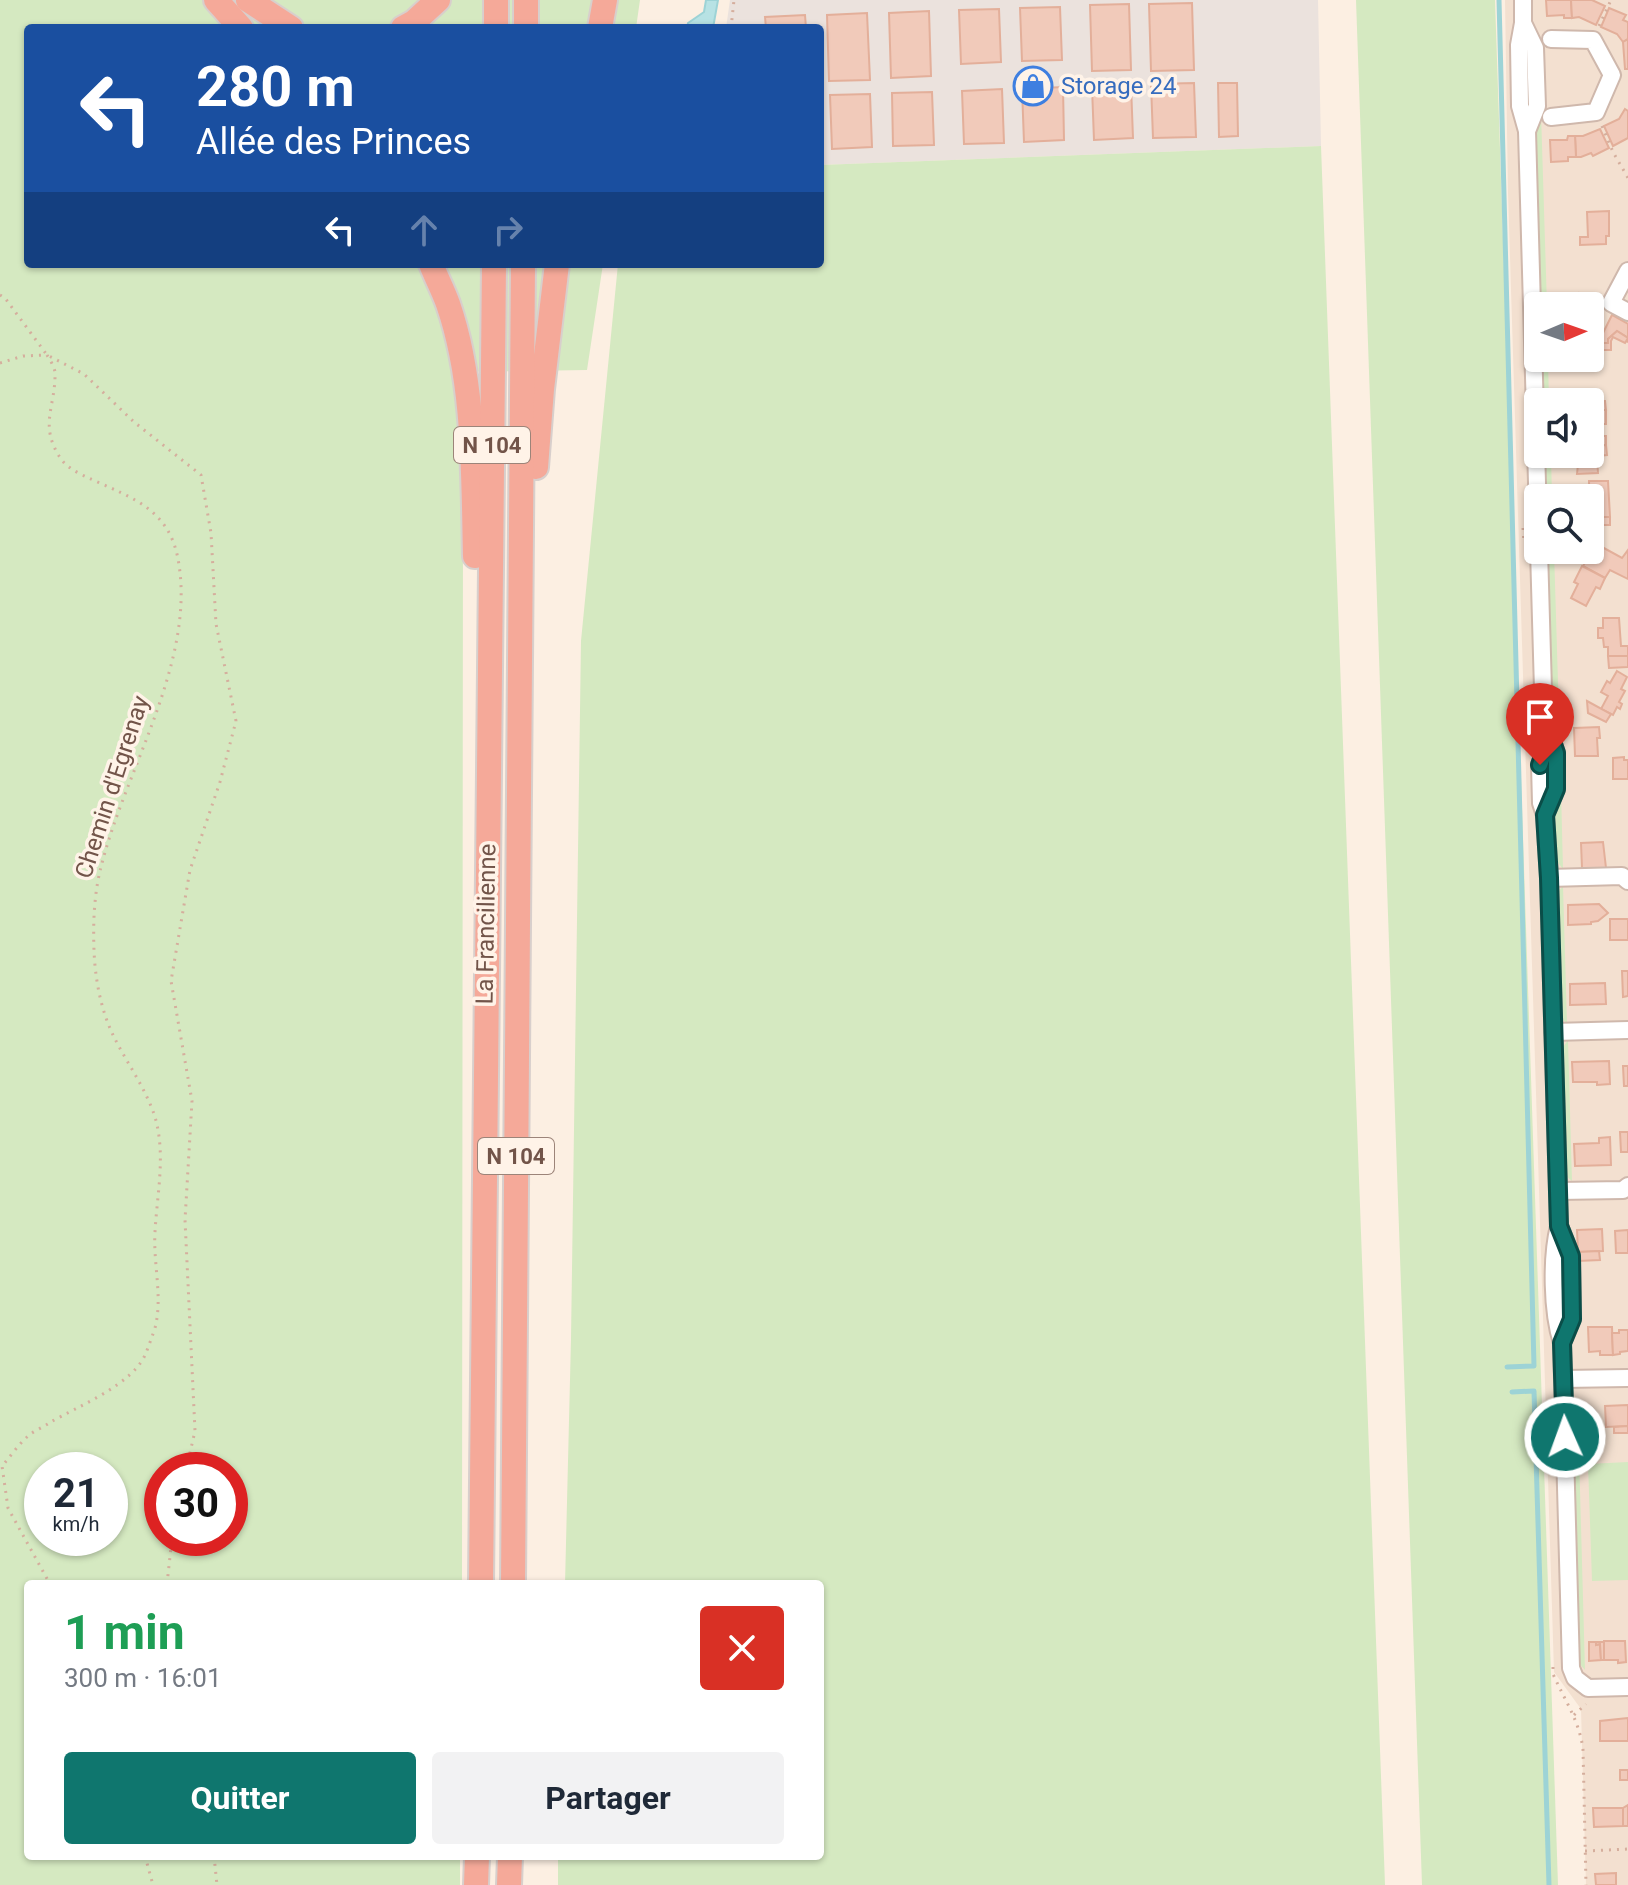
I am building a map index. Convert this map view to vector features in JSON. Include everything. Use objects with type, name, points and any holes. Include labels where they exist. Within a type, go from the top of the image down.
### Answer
[{"type":"highway","points":[[216,0],[237,24]]},
{"type":"highway","points":[[248,0],[285,24]]},
{"type":"highway","points":[[410,24],[438,0]]},
{"type":"highway","points":[[496,0],[496,24]]},
{"type":"highway","points":[[526,0],[526,24]]},
{"type":"highway","points":[[601,24],[605,0]]},
{"type":"highway","points":[[433,268],[448,304],[463,367],[471,439],[476,600],[489,626]]},
{"type":"highway","name":"La Francilienne","points":[[481,1580],[494,268]]},
{"type":"highway","name":"La Francilienne","points":[[513,1580],[523,268]]},
{"type":"highway","points":[[521,502],[536,469],[557,268]]},
{"type":"highway","points":[[476,1885],[477,1860]]},
{"type":"highway","points":[[509,1885],[510,1860]]},
{"type":"street","points":[[1523,0],[1523,23],[1535,48],[1537,106],[1527,131],[1537,484]]},
{"type":"street","points":[[1551,39],[1593,40],[1620,75],[1596,112],[1551,117]]},
{"type":"street","points":[[1628,271],[1611,303],[1628,312]]},
{"type":"street","points":[[1539,564],[1544,725],[1556,753],[1556,789],[1545,815],[1559,1226],[1571,1256],[1572,1319],[1562,1343],[1571,1668],[1575,1678],[1589,1692],[1628,1687]]},
{"type":"street","points":[[1549,878],[1626,876]]},
{"type":"street","points":[[1553,1032],[1628,1030]]},
{"type":"street","points":[[1558,1191],[1626,1190]]},
{"type":"street","points":[[1563,1379],[1628,1378]]},
{"type":"path","points":[[731,24],[734,0]]},
{"type":"path","points":[[1593,40],[1611,0]]},
{"type":"path","points":[[1596,112],[1628,178]]},
{"type":"path","points":[[0,295],[47,355],[84,374],[134,422],[201,475],[211,533],[216,624],[236,721],[220,782],[190,870],[171,981],[192,1101],[185,1220],[195,1431],[190,1452]]},
{"type":"path","points":[[0,363],[23,356],[47,355]]},
{"type":"path","name":"Chemin d'Egrenay","points":[[47,355],[55,370],[48,423],[53,446],[64,463],[135,499],[155,513],[169,534],[178,556],[181,583],[181,607],[170,671],[101,867],[96,897],[94,950],[101,1002],[112,1033],[154,1115],[159,1136],[161,1157],[155,1236],[158,1294],[155,1326],[144,1358],[119,1385],[28,1436],[2,1466],[8,1508],[48,1580]]},
{"type":"path","points":[[167,1580],[170,1556]]},
{"type":"path","points":[[1574,1715],[1583,1708],[1589,1692]]},
{"type":"path","points":[[1585,1851],[1628,1849]]},
{"type":"path","points":[[146,1860],[153,1885]]},
{"type":"path","points":[[214,1860],[217,1885]]},
{"type":"shaded area","name":"Storage 24","points":[[730,0],[1318,0],[1321,146],[824,165],[824,24],[727,24]]},
{"type":"shaded area","points":[[1505,0],[1628,0],[1628,1885],[1586,1885],[1581,1709],[1554,1672],[1508,193]]},
{"type":"green space","points":[[0,0],[640,0],[637,24],[24,24],[24,268],[602,268],[587,370],[452,372],[458,408],[463,498],[462,1580],[24,1580],[24,1860],[460,1860],[460,1885],[0,1885]]},
{"type":"green space","points":[[1356,0],[1495,0],[1558,1885],[1422,1885]]},
{"type":"green space","points":[[1541,112],[1547,292],[1539,292],[1534,130]]},
{"type":"green space","points":[[1321,146],[1385,1885],[558,1885],[558,1860],[824,1860],[824,1580],[565,1580],[581,641],[618,268],[824,268],[824,165]]},
{"type":"green space","points":[[1541,372],[1548,372],[1549,388],[1542,388]]},
{"type":"green space","points":[[1544,468],[1551,468],[1552,484],[1545,484]]},
{"type":"green space","points":[[1547,564],[1554,564],[1560,748],[1552,724]]},
{"type":"green space","points":[[1561,790],[1563,869],[1555,859],[1553,816]]},
{"type":"green space","points":[[1563,886],[1567,1023],[1560,1014],[1557,897]]},
{"type":"green space","points":[[1568,1040],[1572,1181],[1565,1175],[1561,1050]]},
{"type":"green space","points":[[1573,1453],[1579,1453],[1585,1670],[1578,1662]]},
{"type":"green space","points":[[1628,1462],[1628,1580],[1592,1581],[1588,1464]]},
{"type":"water","points":[[706,0],[718,0],[714,24],[688,24],[688,23],[704,12]]},
{"type":"building","points":[[1546,0],[1571,0],[1572,18],[1547,16]]},
{"type":"building","points":[[1571,0],[1592,0],[1605,6],[1596,25],[1579,17],[1572,18]]},
{"type":"building","points":[[1192,3],[1194,70],[1151,71],[1149,4]]},
{"type":"building","points":[[1129,4],[1131,70],[1092,71],[1090,5]]},
{"type":"building","points":[[1060,7],[1062,60],[1022,61],[1020,8]]},
{"type":"building","points":[[1609,8],[1626,15],[1623,20],[1628,22],[1628,39],[1623,42],[1617,34],[1601,27]]},
{"type":"building","points":[[999,9],[1001,62],[961,64],[959,10]]},
{"type":"building","points":[[929,11],[931,76],[891,78],[889,13]]},
{"type":"building","points":[[867,13],[870,80],[829,81],[827,15]]},
{"type":"building","points":[[805,15],[806,24],[766,24],[765,17]]},
{"type":"building","points":[[1628,39],[1628,69],[1625,69],[1623,42]]},
{"type":"building","points":[[1194,83],[1196,137],[1153,138],[1151,84]]},
{"type":"building","points":[[1218,83],[1237,83],[1238,136],[1219,137]]},
{"type":"building","points":[[1131,85],[1133,138],[1094,140],[1092,87]]},
{"type":"building","points":[[1063,87],[1064,140],[1024,142],[1022,89]]},
{"type":"building","points":[[1002,89],[1004,143],[964,144],[962,91]]},
{"type":"building","points":[[932,92],[934,145],[893,146],[892,93]]},
{"type":"building","points":[[870,94],[872,147],[832,149],[830,95]]},
{"type":"building","points":[[1625,109],[1628,111],[1628,138],[1613,146],[1604,126],[1619,119]]},
{"type":"building","points":[[1600,129],[1609,148],[1593,156],[1591,153],[1576,157],[1575,136]]},
{"type":"building","points":[[1568,136],[1575,136],[1576,157],[1551,162],[1550,140],[1567,140]]},
{"type":"building","points":[[1609,211],[1606,244],[1580,245],[1580,237],[1588,237],[1587,212]]},
{"type":"building","points":[[1612,315],[1628,324],[1628,338],[1617,331],[1608,343],[1604,343],[1604,331]]},
{"type":"building","points":[[1617,331],[1628,338],[1625,343],[1613,337],[1611,350],[1604,350],[1608,339]]},
{"type":"building","points":[[1578,468],[1598,468],[1598,473],[1577,474]]},
{"type":"building","points":[[1589,481],[1608,481],[1610,517],[1604,517],[1604,484],[1589,484]]},
{"type":"building","points":[[1604,517],[1610,517],[1610,525],[1604,525]]},
{"type":"building","points":[[1604,548],[1622,558],[1628,550],[1628,579],[1610,570],[1605,578],[1583,566],[1604,564]]},
{"type":"building","points":[[1582,566],[1605,578],[1586,606],[1571,598]]},
{"type":"building","points":[[1603,618],[1619,618],[1621,646],[1628,646],[1628,656],[1608,656],[1608,647],[1604,647],[1603,638],[1598,638],[1598,628],[1603,628]]},
{"type":"building","points":[[1608,656],[1628,656],[1628,667],[1609,668]]},
{"type":"building","points":[[1617,671],[1627,677],[1621,689],[1625,691],[1619,702],[1622,704],[1613,715],[1601,709],[1608,696],[1601,692]]},
{"type":"building","points":[[1587,701],[1611,714],[1606,722],[1588,713]]},
{"type":"building","points":[[1599,727],[1598,756],[1575,756],[1574,728]]},
{"type":"building","points":[[1624,757],[1628,760],[1628,779],[1613,779],[1613,758]]},
{"type":"building","points":[[1603,842],[1606,868],[1582,868],[1581,843]]},
{"type":"building","points":[[1599,904],[1608,913],[1598,921],[1568,925],[1568,905]]},
{"type":"building","points":[[1610,919],[1628,919],[1628,940],[1610,940]]},
{"type":"building","points":[[1622,971],[1628,971],[1628,996],[1623,997]]},
{"type":"building","points":[[1605,983],[1606,1004],[1570,1005],[1570,984]]},
{"type":"building","points":[[1609,1061],[1610,1084],[1573,1082],[1572,1062]]},
{"type":"building","points":[[1623,1066],[1628,1066],[1628,1086],[1624,1086]]},
{"type":"building","points":[[1620,1132],[1628,1132],[1628,1152],[1621,1152]]},
{"type":"building","points":[[1610,1137],[1611,1165],[1575,1166],[1574,1144],[1599,1143],[1599,1138]]},
{"type":"building","points":[[1602,1229],[1603,1251],[1578,1252],[1577,1230]]},
{"type":"building","points":[[1628,1230],[1628,1253],[1616,1253],[1615,1231]]},
{"type":"building","points":[[1599,1251],[1600,1260],[1578,1261],[1578,1252]]},
{"type":"building","points":[[1588,1327],[1612,1327],[1613,1355],[1589,1352]]},
{"type":"building","points":[[1619,1330],[1628,1330],[1628,1351],[1613,1355],[1612,1333],[1619,1333]]},
{"type":"building","points":[[1628,1405],[1628,1426],[1606,1427],[1605,1406]]},
{"type":"building","points":[[1628,1426],[1628,1433],[1614,1433],[1614,1427]]},
{"type":"building","points":[[1604,1641],[1625,1641],[1626,1662],[1604,1660]]},
{"type":"building","points":[[1589,1642],[1600,1644],[1601,1660],[1589,1661]]},
{"type":"building","points":[[1596,1642],[1604,1642],[1604,1660],[1601,1660],[1600,1644],[1596,1645]]},
{"type":"building","points":[[1628,1718],[1628,1741],[1600,1741],[1600,1721]]},
{"type":"building","points":[[1620,1770],[1628,1770],[1628,1780],[1620,1780]]},
{"type":"building","points":[[1628,1805],[1628,1826],[1623,1826],[1623,1808]]},
{"type":"building","points":[[1593,1808],[1623,1808],[1623,1826],[1594,1827]]},
{"type":"building","points":[[1616,1873],[1616,1885],[1596,1885],[1595,1874]]},
{"type":"waterway","points":[[1499,0],[1534,1366],[1507,1367]]},
{"type":"waterway","points":[[1512,1392],[1534,1391],[1549,1885]]},
{"type":"place","name":"Storage 24","points":[[1033,86]]},
{"type":"route","points":[[1540,765],[1547,746],[1544,725],[1556,753],[1556,789],[1545,815],[1559,1226],[1571,1256],[1572,1319],[1562,1343],[1565,1437]]}]
